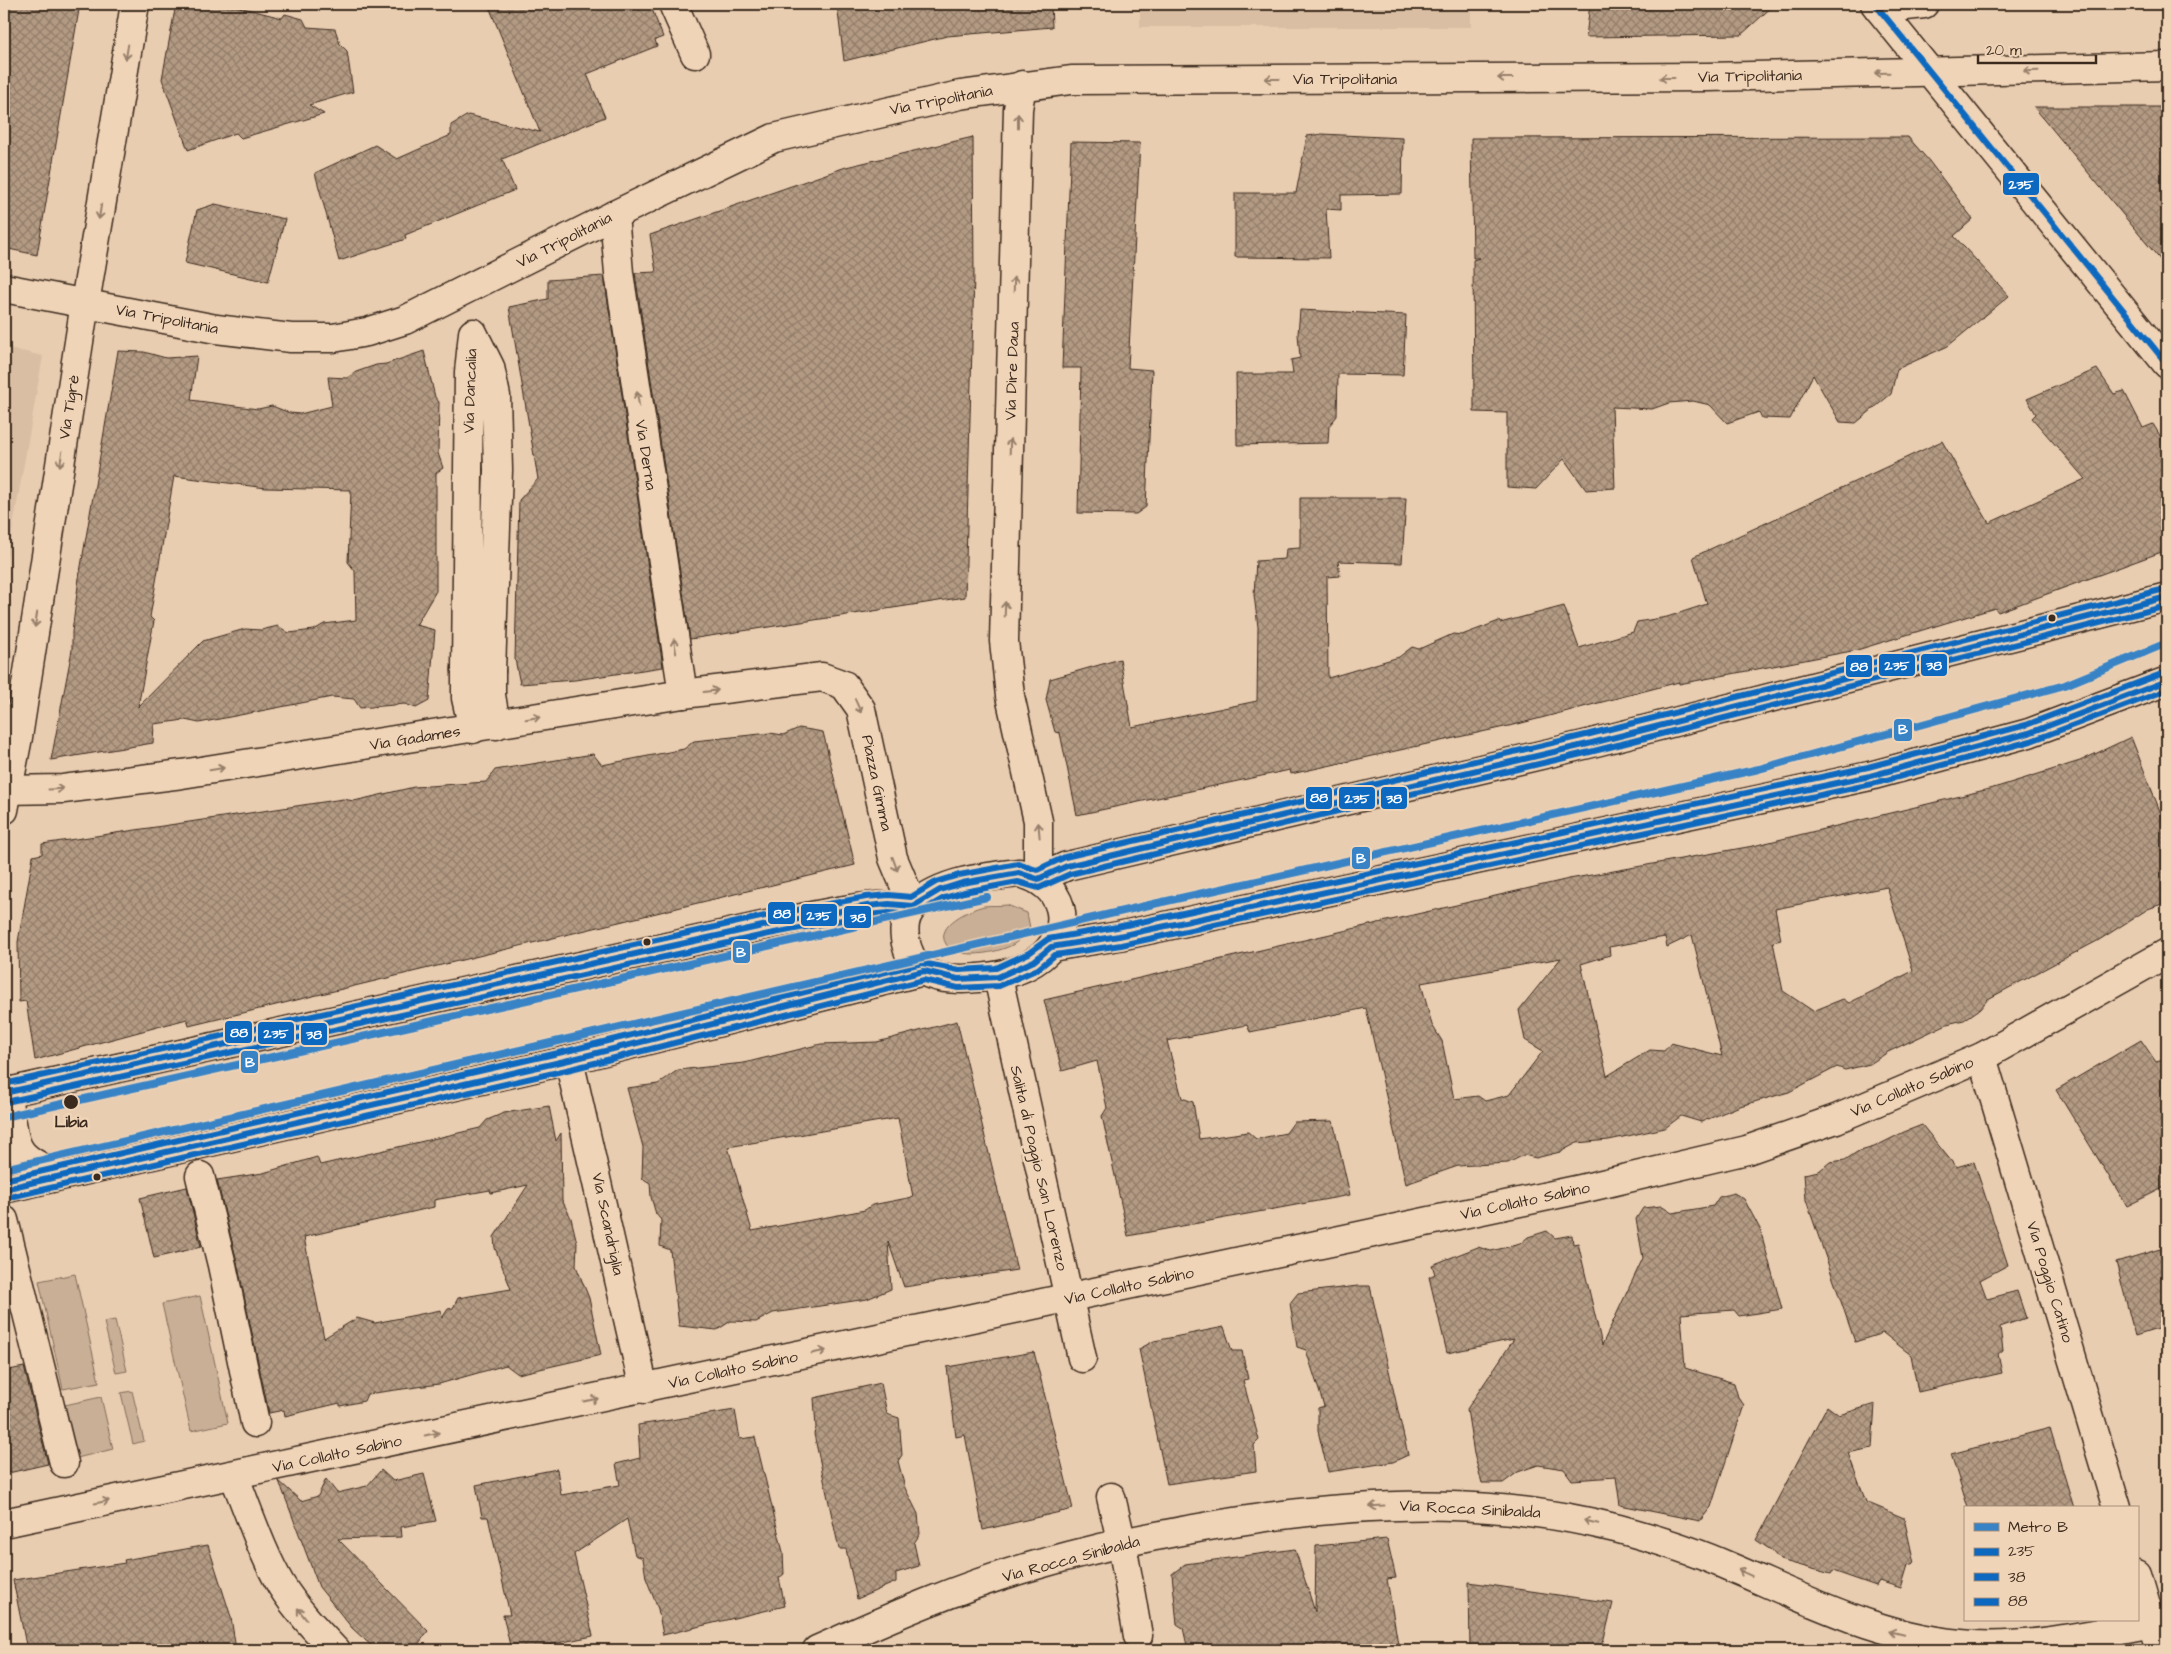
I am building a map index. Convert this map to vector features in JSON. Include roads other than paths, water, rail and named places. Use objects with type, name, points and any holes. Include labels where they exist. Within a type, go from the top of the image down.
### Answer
[{"type":"street","name":"Via Tigrè","points":[[5,797],[18,737],[85,303],[135,4]]},
{"type":"street","points":[[673,4],[695,54]]},
{"type":"street","points":[[1877,6],[1924,4]]},
{"type":"street","points":[[1877,6],[2167,364]]},
{"type":"street","name":"Via Tripolitania","points":[[4,288],[216,329],[291,338],[333,338],[367,332],[406,320],[614,215],[774,138],[960,95],[1022,85],[1071,80],[1699,78],[2167,66]]},
{"type":"street","name":"Via Dire Daua","points":[[1022,85],[1018,108],[1005,657],[1010,696],[1038,821],[1038,878]]},
{"type":"street","name":"Via Derna","points":[[614,215],[619,272],[683,694]]},
{"type":"street","name":"Via Dancalia","points":[[478,671],[469,372],[473,333],[490,367],[496,396],[498,470],[478,671],[466,698],[484,727]]},
{"type":"street","points":[[1038,878],[1084,862],[1588,744],[2167,597]]},
{"type":"street","name":"Via Gadames","points":[[5,797],[182,774],[683,694],[822,677]]},
{"type":"street","name":"Piazza Gimma","points":[[822,677],[844,685],[861,709],[893,858],[913,906]]},
{"type":"street","points":[[1051,947],[1119,936],[1870,776],[2029,733],[2167,681]]},
{"type":"street","points":[[61,1176],[43,1169],[20,1152],[14,1141],[4,1092],[767,925],[867,906],[889,904],[913,906],[940,890],[978,879],[1019,873],[1038,878],[1057,898],[1061,914],[1058,934],[1051,947],[1034,961],[998,977],[958,979],[924,971],[916,965],[906,944],[906,922],[913,906]]},
{"type":"street","name":"Via Collalto Sabino","points":[[4,1523],[1068,1299],[1581,1189],[1747,1150],[1836,1119],[1982,1057],[2167,953]]},
{"type":"street","points":[[4,1189],[570,1060],[924,971]]},
{"type":"street","name":"Salita di Poggio San Lorenzo","points":[[998,977],[1082,1358]]},
{"type":"street","name":"Via Poggio Catino","points":[[1982,1057],[2116,1506]]},
{"type":"street","name":"Via Scandriglia","points":[[570,1060],[644,1389]]},
{"type":"street","points":[[200,1176],[222,1265],[255,1423]]},
{"type":"street","points":[[4,1220],[64,1463]]},
{"type":"street","points":[[234,1476],[263,1549],[282,1586],[309,1622],[335,1650]]},
{"type":"street","points":[[1111,1497],[1122,1544],[1138,1636]]},
{"type":"street","name":"Via Rocca Sinibalda","points":[[817,1650],[909,1611],[1016,1571],[1122,1544],[1219,1524],[1324,1510],[1407,1504],[1497,1507],[1557,1514],[1658,1540],[1728,1566],[1836,1614],[1882,1629],[1933,1640],[1973,1645],[2014,1645],[2046,1642],[2152,1623]]},
{"type":"street","points":[[2138,1578],[2160,1650]]},
{"type":"metro line","name":"B","points":[[4,1169],[1149,905],[1759,769],[2065,685],[2167,643]]},
{"type":"metro line","name":"B","points":[[4,1117],[987,897]]},
{"type":"place","name":"Libia","points":[[71,1102]]}]
